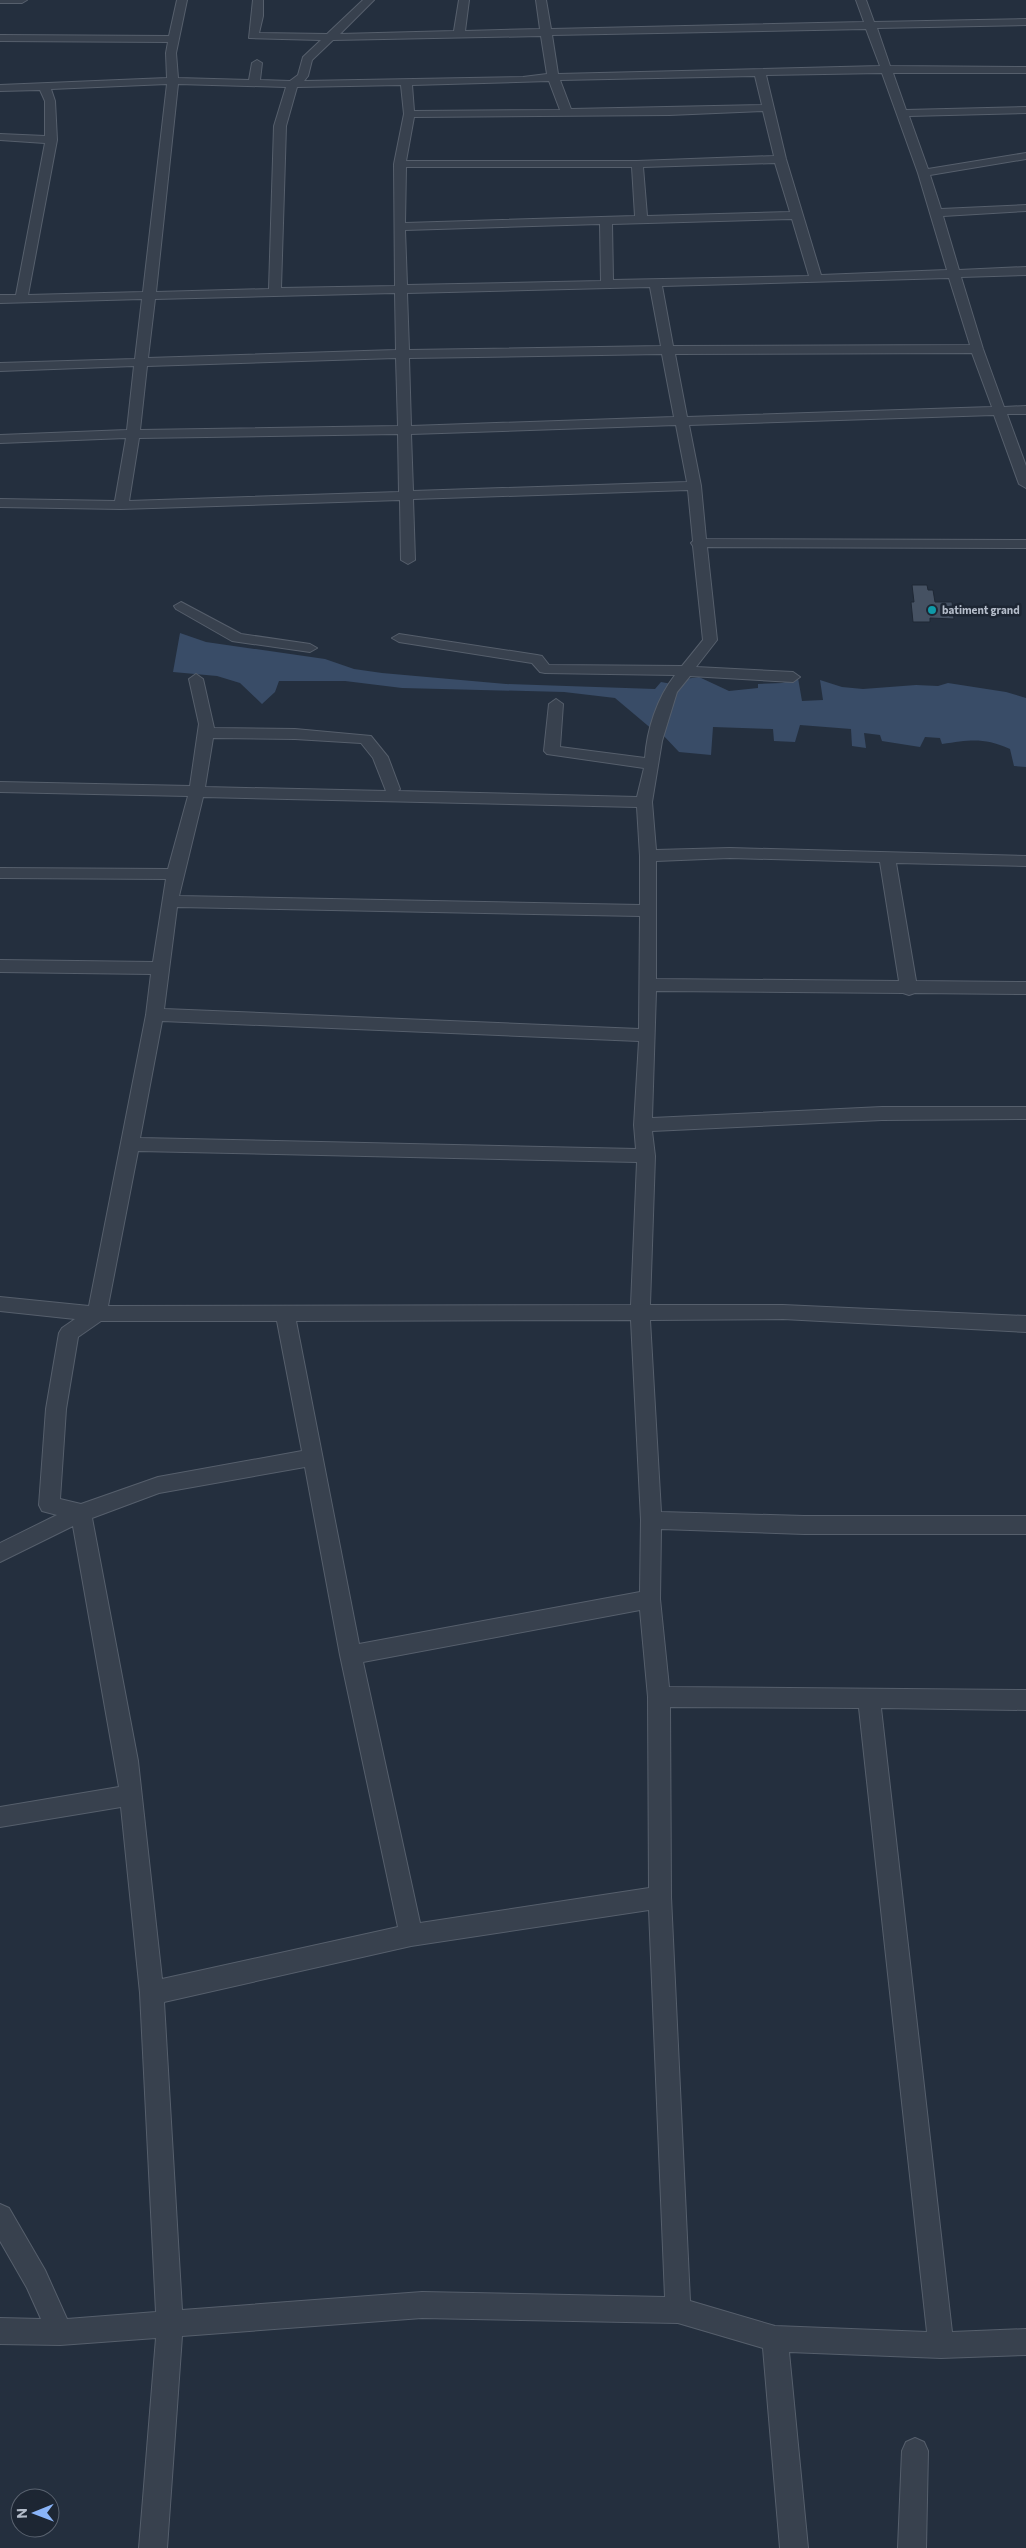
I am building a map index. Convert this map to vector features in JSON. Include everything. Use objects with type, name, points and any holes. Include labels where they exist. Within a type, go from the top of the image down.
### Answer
[{"type":"street","points":[[0,0],[22,0]]},
{"type":"street","points":[[121,505],[133,434],[147,296],[173,81],[171,54],[182,0]]},
{"type":"street","points":[[258,0],[258,16],[253,36],[332,37],[1026,22]]},
{"type":"street","points":[[275,292],[280,126],[292,84],[303,76],[307,59],[369,0]]},
{"type":"street","points":[[460,34],[464,0]]},
{"type":"street","points":[[541,0],[544,31],[553,77],[567,113]]},
{"type":"street","points":[[862,0],[938,213],[977,349],[1026,484]]},
{"type":"street","points":[[0,38],[84,40],[175,39]]},
{"type":"street","points":[[254,81],[257,63]]},
{"type":"street","points":[[0,88],[173,81],[254,81],[292,84],[523,80],[553,77],[760,74],[951,68],[1026,70]]},
{"type":"street","points":[[760,74],[780,159],[816,279]]},
{"type":"street","points":[[406,82],[409,114],[400,164],[399,227],[408,560]]},
{"type":"street","points":[[20,298],[51,140],[50,101],[44,86]]},
{"type":"street","points":[[409,114],[567,113],[767,108]]},
{"type":"street","points":[[903,113],[1026,110]]},
{"type":"street","points":[[0,138],[51,140]]},
{"type":"street","points":[[924,173],[1026,156]]},
{"type":"street","points":[[400,164],[637,164],[780,159]]},
{"type":"street","points":[[637,164],[641,220]]},
{"type":"street","points":[[938,213],[1026,208]]},
{"type":"street","points":[[399,227],[796,215]]},
{"type":"street","points":[[606,220],[607,283]]},
{"type":"street","points":[[0,299],[816,279],[1026,271]]},
{"type":"street","points":[[656,283],[666,350],[694,486],[698,543],[710,640],[670,691],[654,741],[652,764],[644,802],[648,856],[649,911],[648,1035],[643,1125],[646,1156],[640,1313],[651,1520],[650,1599],[659,1697],[660,1897],[678,2310]]},
{"type":"street","points":[[0,367],[402,354],[666,350],[977,349]]},
{"type":"street","points":[[0,439],[133,434],[405,430],[1026,410]]},
{"type":"street","points":[[0,503],[121,505],[694,486]]},
{"type":"street","points":[[698,543],[1026,544]]},
{"type":"street","points":[[181,606],[237,638],[310,648]]},
{"type":"street","points":[[399,638],[537,659],[545,669],[607,672],[686,671],[792,677]]},
{"type":"street","points":[[81,1513],[49,1505],[56,1409],[69,1333],[97,1314],[155,1015],[175,874],[197,790],[206,733],[207,724],[196,678]]},
{"type":"street","points":[[556,704],[552,751],[652,764]]},
{"type":"street","points":[[206,733],[295,734],[366,739],[380,757],[392,790]]},
{"type":"street","points":[[0,787],[167,792],[197,790],[644,802]]},
{"type":"street","points":[[648,856],[730,853],[887,859],[1026,861]]},
{"type":"street","points":[[887,859],[909,988]]},
{"type":"street","points":[[0,873],[175,874]]},
{"type":"street","points":[[171,901],[649,911]]},
{"type":"street","points":[[0,966],[161,968]]},
{"type":"street","points":[[648,985],[1026,988]]},
{"type":"street","points":[[155,1015],[648,1035]]},
{"type":"street","points":[[643,1125],[862,1114],[1026,1113]]},
{"type":"street","points":[[130,1144],[646,1156]]},
{"type":"street","points":[[0,1304],[97,1314],[285,1315],[783,1312],[1026,1324]]},
{"type":"street","points":[[285,1315],[311,1458],[351,1655],[411,1935]]},
{"type":"street","points":[[0,1553],[81,1513],[158,1484],[311,1458]]},
{"type":"street","points":[[81,1513],[127,1761],[152,1993],[170,2324],[153,2548]]},
{"type":"street","points":[[651,1520],[804,1525],[1026,1525]]},
{"type":"street","points":[[351,1655],[650,1599]]},
{"type":"street","points":[[659,1697],[1026,1700]]},
{"type":"street","points":[[870,1700],[941,2345]]},
{"type":"street","points":[[0,1817],[131,1795]]},
{"type":"street","points":[[152,1993],[411,1935],[660,1897]]},
{"type":"street","points":[[0,2217],[36,2279],[60,2332]]},
{"type":"street","points":[[0,2331],[60,2332],[422,2305],[678,2310],[775,2338],[941,2345],[1026,2342]]},
{"type":"street","points":[[775,2338],[794,2548]]},
{"type":"street","points":[[912,2548],[915,2451]]},
{"type":"water","points":[[180,633],[206,642],[325,659],[354,669],[382,673],[506,684],[655,689],[661,682],[672,684],[653,730],[615,698],[564,692],[402,688],[345,681],[279,681],[275,692],[262,704],[240,683],[217,676],[173,672]]},
{"type":"water","points":[[699,677],[729,691],[758,688],[758,684],[782,683],[798,678],[802,701],[823,700],[820,680],[842,687],[863,689],[916,685],[938,686],[948,683],[1006,692],[1026,698],[1026,767],[1014,766],[1010,749],[984,741],[976,740],[942,744],[940,738],[925,737],[920,747],[882,741],[880,735],[864,733],[866,748],[852,746],[851,729],[800,725],[795,742],[774,741],[773,729],[713,727],[711,755],[679,752],[662,734],[669,700],[685,679]]},
{"type":"building","name":"batiment grand","points":[[912,585],[927,585],[928,590],[933,590],[935,602],[952,602],[954,619],[930,618],[930,622],[913,622],[911,602],[914,602]]},
{"type":"place","name":"batiment grand","points":[[932,610]]}]
